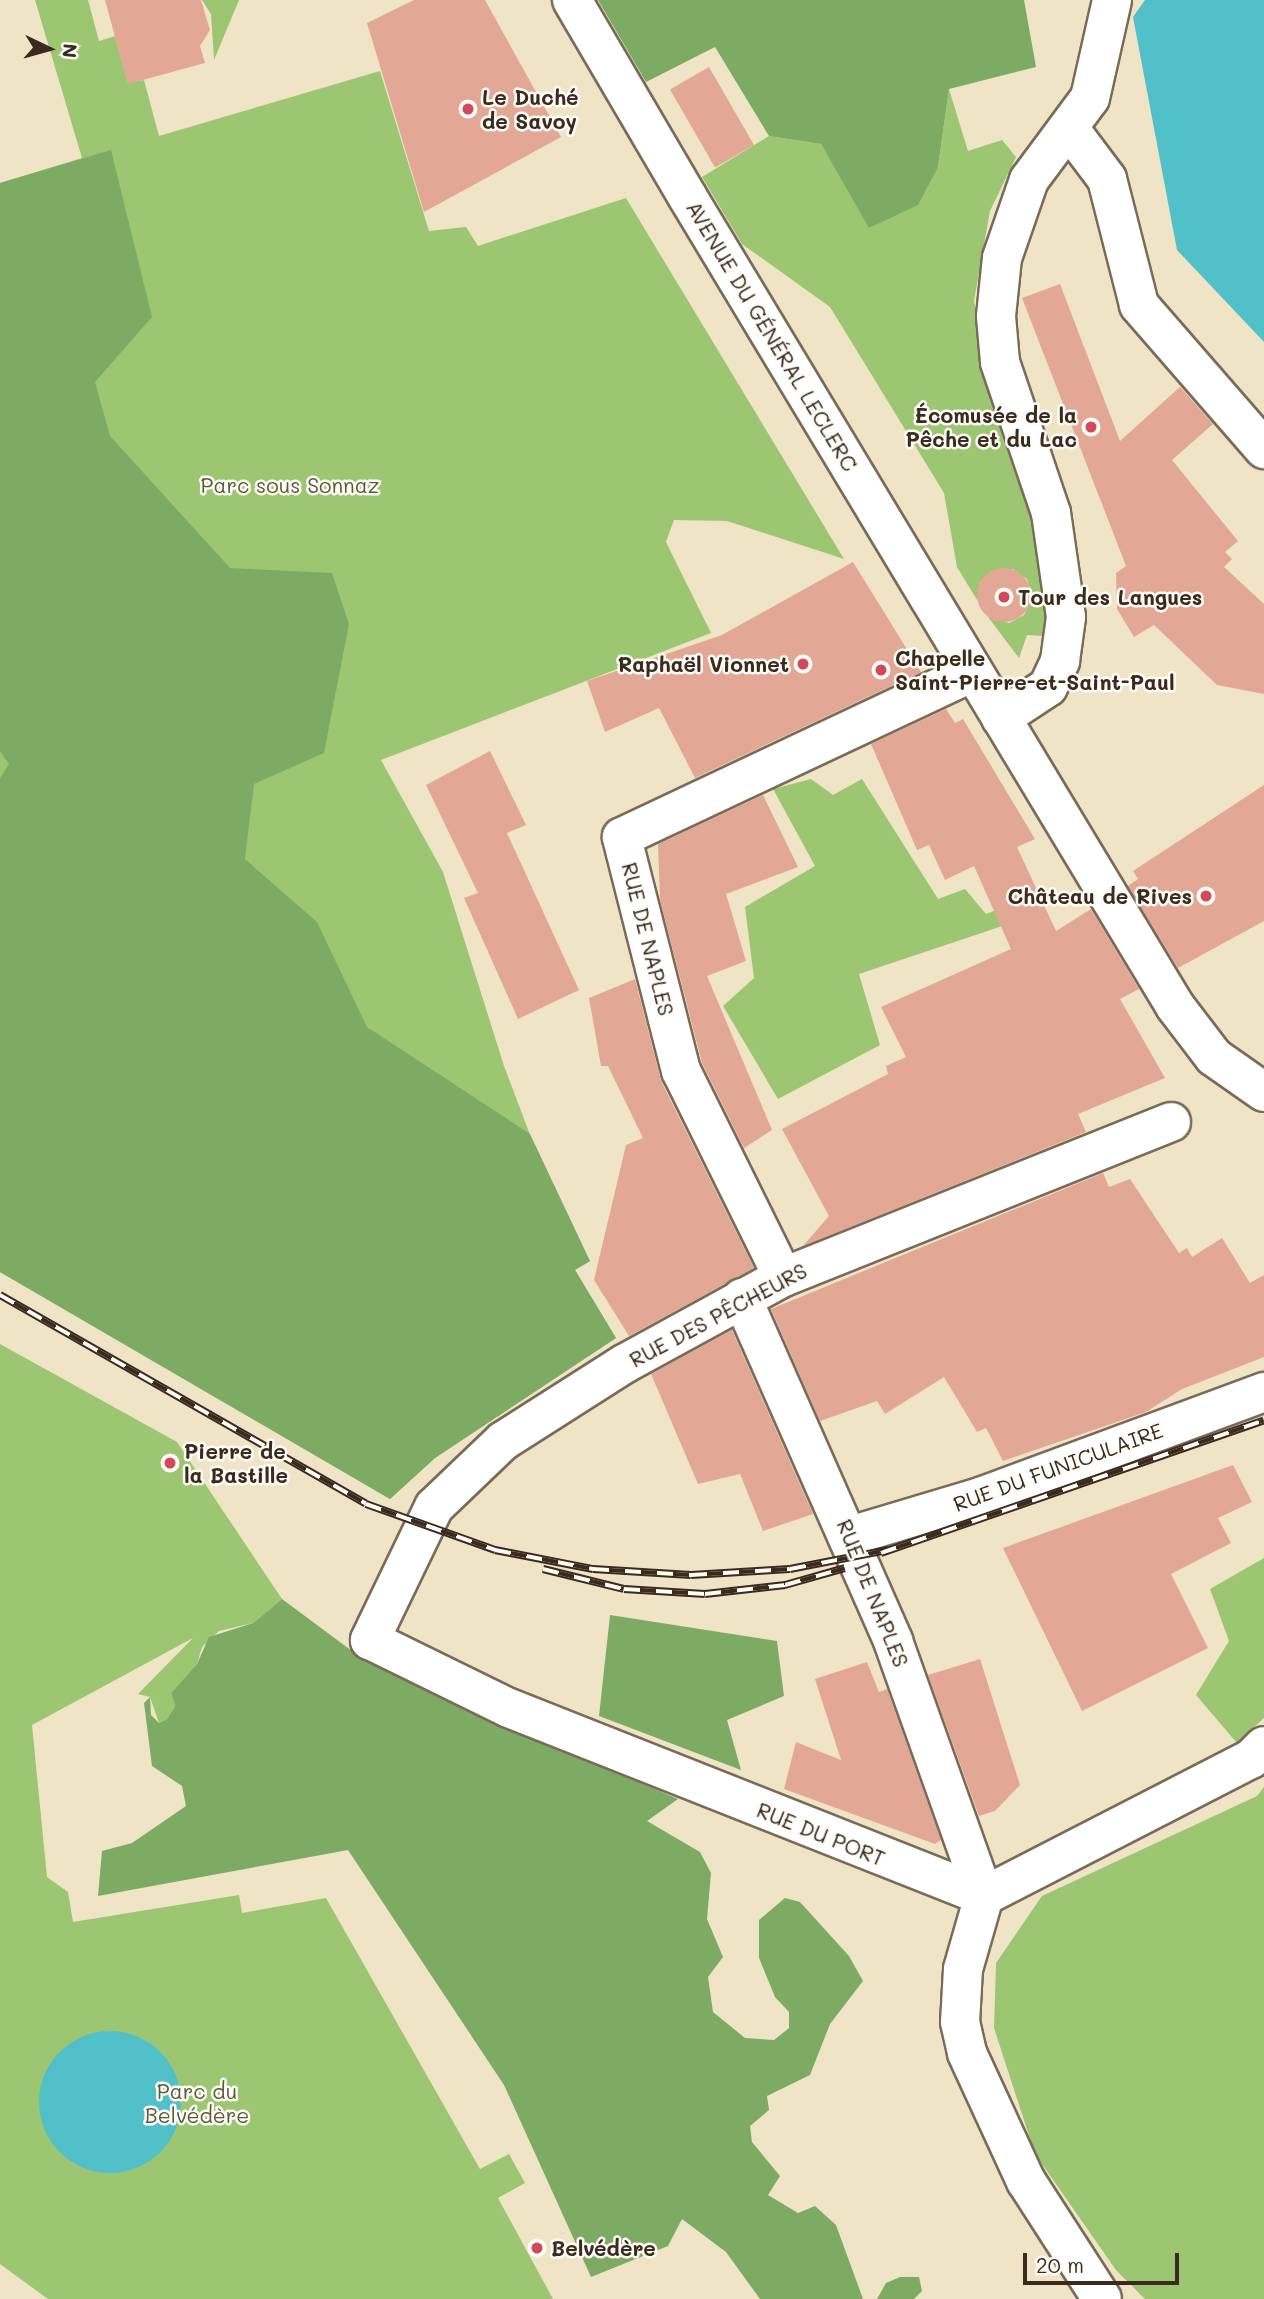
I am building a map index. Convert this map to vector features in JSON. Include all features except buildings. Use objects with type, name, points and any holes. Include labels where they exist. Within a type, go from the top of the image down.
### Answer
[{"type":"street","name":"AVENUE DU GÉNÉRAL LECLERC","points":[[572,0],[973,672],[1193,1033],[1264,1092]]},
{"type":"street","points":[[1001,718],[1052,681],[1066,618],[1051,513],[1000,362],[997,290],[1024,191],[1070,131],[1090,98],[1112,0]]},
{"type":"street","points":[[1070,131],[1107,179],[1139,305],[1264,449]]},
{"type":"street","name":"RUE DE NAPLES","points":[[783,1278],[681,1071],[622,837],[973,672]]},
{"type":"street","name":"RUE DES PÊCHEURS","points":[[370,1640],[415,1537],[446,1493],[503,1441],[742,1298],[783,1278],[1171,1122]]},
{"type":"street","name":"RUE DE NAPLES","points":[[742,1298],[850,1536],[984,1896]]},
{"type":"street","name":"RUE DU FUNICULAIRE","points":[[850,1536],[983,1496],[1264,1392]]},
{"type":"street","name":"RUE DU PORT","points":[[370,1640],[509,1708],[984,1896]]},
{"type":"street","points":[[1102,2299],[1026,2181],[967,2053],[960,2022],[962,1969],[984,1896],[1251,1759],[1264,1746]]},
{"type":"green space","name":"Parc sous Sonnaz","points":[[35,0],[88,0],[99,41],[115,36],[128,83],[144,80],[159,136],[380,71],[429,231],[466,227],[478,246],[626,198],[844,559],[727,521],[674,520],[666,542],[711,633],[381,760],[443,872],[504,1066],[549,1185],[590,1261],[575,1270],[616,1338],[435,1458],[390,1499],[0,1272],[0,183],[82,158]]},
{"type":"green space","points":[[202,0],[239,0],[214,60],[211,14]]},
{"type":"green space","points":[[598,0],[1024,0],[1036,67],[949,89],[938,167],[918,205],[869,228],[821,144],[769,136],[715,47],[646,82]]},
{"type":"green space","points":[[949,89],[968,151],[1002,140],[1016,157],[990,211],[974,301],[989,392],[1035,515],[1046,600],[1043,636],[1027,635],[1019,658],[988,617],[1009,623],[1024,615],[1032,595],[1027,579],[1013,569],[992,571],[980,582],[977,600],[957,567],[944,493],[830,307],[742,244],[702,177],[769,136],[821,144],[870,228],[938,167]]},
{"type":"green space","points":[[111,150],[152,317],[95,382],[110,436],[230,568],[332,573],[349,624],[324,753],[254,784],[245,859],[317,922],[367,1027],[530,1134],[590,1261],[575,1270],[616,1338],[435,1458],[390,1499],[0,1272],[0,778],[9,764],[0,751],[0,183]]},
{"type":"green space","points":[[811,779],[833,795],[862,779],[938,899],[965,889],[986,914],[1027,898],[1032,916],[859,974],[880,1045],[778,1099],[723,1006],[754,978],[745,907],[815,866],[773,789]]},
{"type":"green space","name":"Parc du Belvédère","points":[[0,1344],[177,1442],[282,1599],[253,1623],[219,1631],[202,1647],[197,1664],[171,1693],[175,1706],[167,1719],[159,1723],[150,1697],[138,1694],[193,1638],[32,1725],[47,1877],[68,1892],[73,1922],[239,1895],[242,1913],[326,1898],[480,2169],[509,2154],[525,2183],[498,2198],[553,2299],[48,2299],[0,2264]]},
{"type":"green space","points":[[1264,1558],[1264,1718],[1237,1743],[1196,1695],[1229,1641],[1210,1589]]},
{"type":"green space","points":[[282,1599],[352,1651],[436,1694],[678,1799],[647,1821],[700,1852],[711,1873],[707,1919],[723,1957],[708,1977],[713,2012],[745,2038],[774,2040],[789,2028],[789,2012],[775,1997],[759,1958],[759,1920],[785,1898],[800,1902],[849,1956],[863,1981],[830,2024],[810,2075],[767,2096],[769,2110],[750,2126],[752,2142],[780,2176],[768,2195],[798,2213],[815,2206],[836,2225],[863,2299],[760,2299],[726,2252],[682,2219],[668,2246],[591,2277],[504,2085],[348,1850],[98,1896],[102,1851],[132,1843],[186,1806],[182,1786],[152,1766],[144,1703],[150,1697],[151,1715],[159,1723],[167,1719],[175,1706],[171,1693],[197,1664],[209,1637],[253,1623]]},
{"type":"green space","points":[[610,1615],[777,1641],[784,1696],[727,1720],[741,1770],[599,1716]]},
{"type":"green space","points":[[1264,1787],[1264,2299],[1145,2299],[1116,2270],[1035,2154],[994,2028],[996,1963],[1042,1896],[1257,1796]]},
{"type":"green space","points":[[900,2277],[919,2277],[922,2291],[914,2299],[877,2299],[886,2283]]},
{"type":"water","points":[[1145,0],[1264,0],[1264,342],[1177,250],[1133,17]]},
{"type":"water","points":[[110,2031],[137,2036],[161,2051],[176,2075],[181,2102],[176,2129],[161,2153],[137,2168],[110,2173],[83,2168],[59,2153],[44,2129],[39,2102],[44,2075],[59,2051],[83,2036]]},
{"type":"railway","points":[[0,1295],[366,1504],[495,1550],[593,1569],[691,1575],[790,1569],[888,1550]]},
{"type":"railway","points":[[881,1553],[1264,1420]]},
{"type":"railway","points":[[543,1569],[624,1589],[705,1594],[785,1585],[845,1568]]},
{"type":"place","name":"Le Duché de Savoy","points":[[468,109]]},
{"type":"place","name":"Écomusée de la Pêche et du Lac","points":[[1091,427]]},
{"type":"place","name":"Tour des Langues","points":[[1004,597]]},
{"type":"place","name":"Raphaël Vionnet","points":[[803,664]]},
{"type":"place","name":"Chapelle Saint-Pierre-et-Saint-Paul","points":[[881,670]]},
{"type":"place","name":"Château de Rives","points":[[1206,896]]},
{"type":"place","name":"Pierre de la Bastille","points":[[170,1463]]},
{"type":"place","name":"Belvédère","points":[[537,2248]]}]
